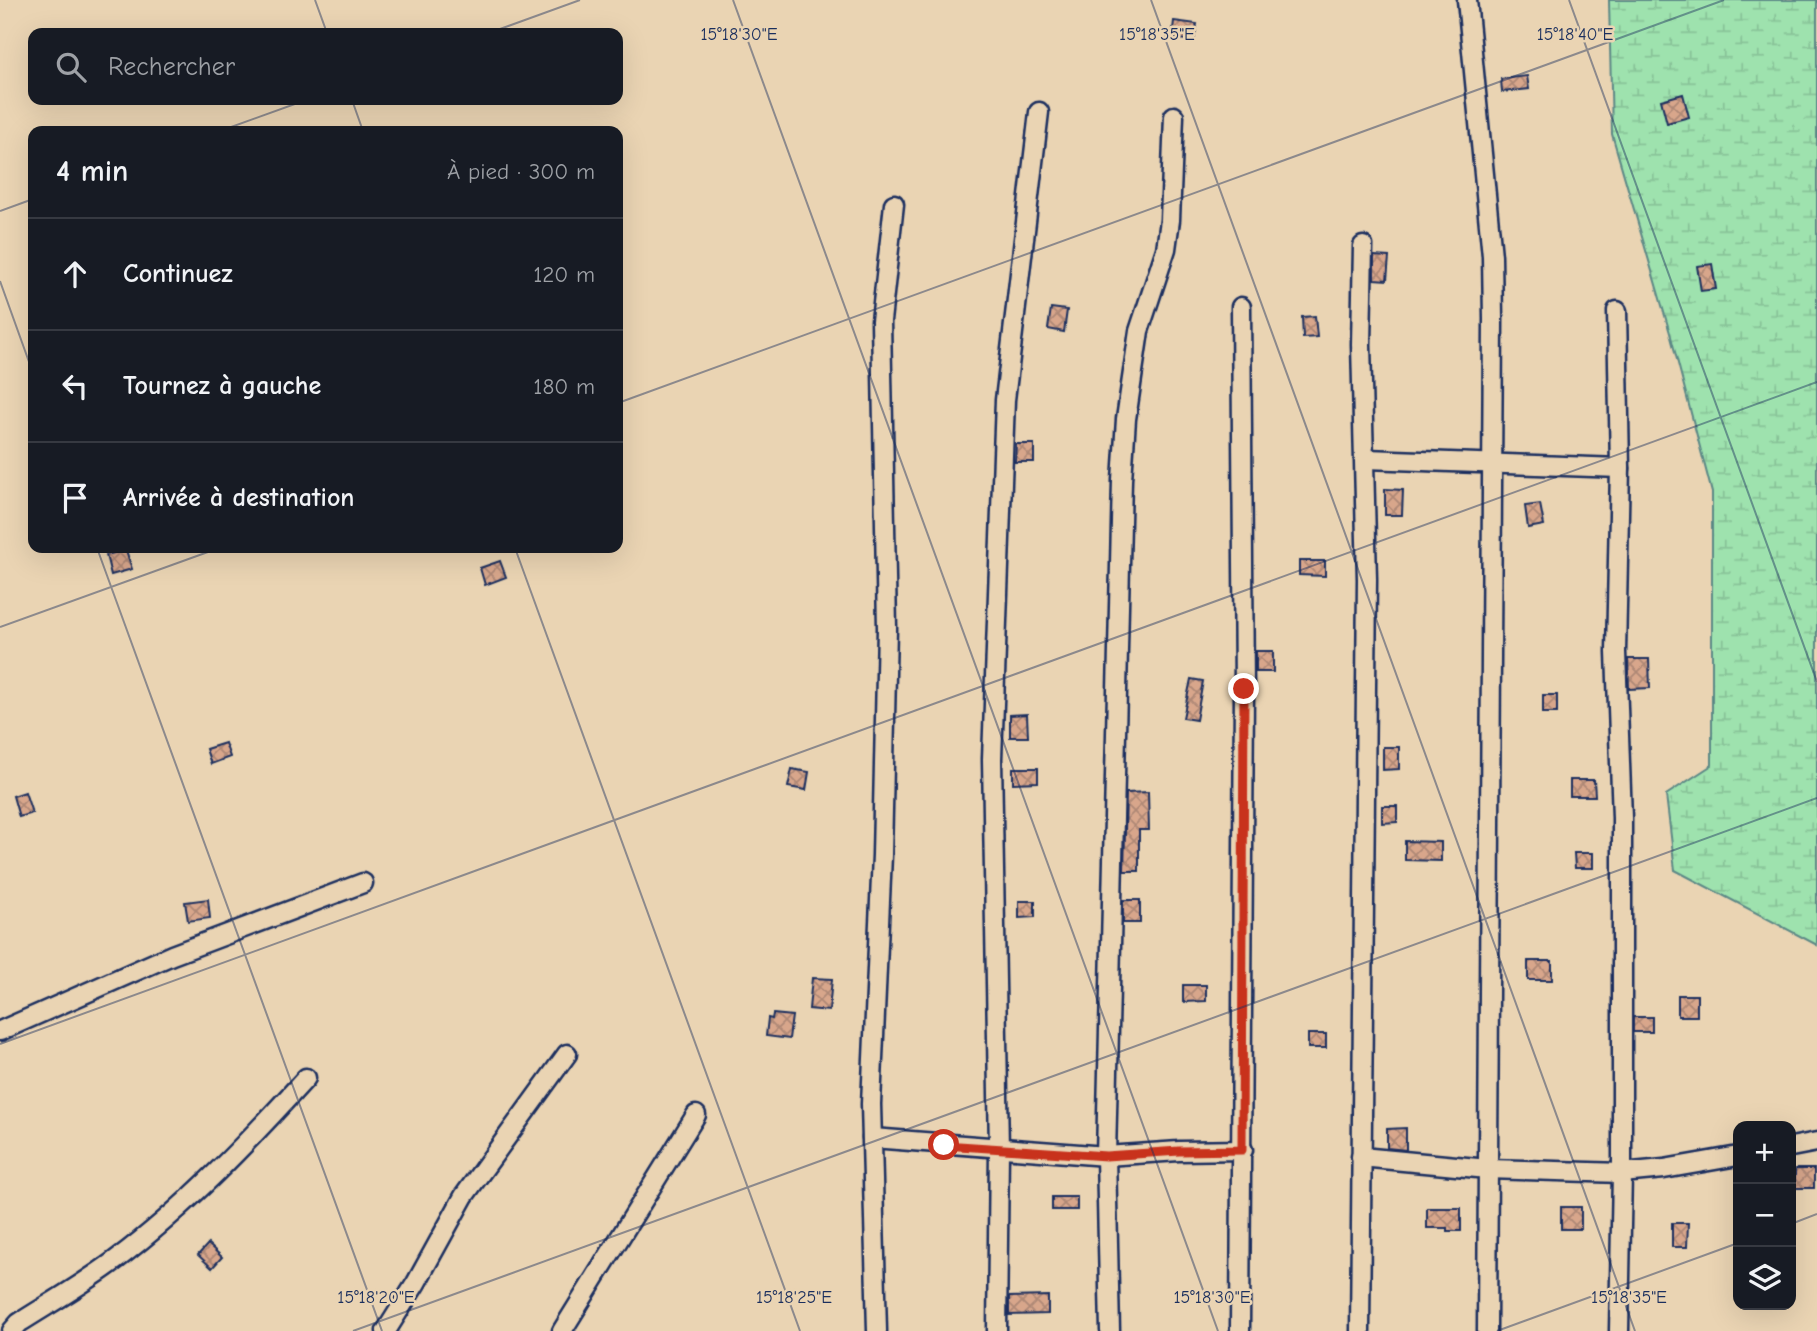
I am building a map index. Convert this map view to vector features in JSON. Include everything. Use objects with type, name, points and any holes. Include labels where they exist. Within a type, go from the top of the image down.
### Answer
[{"type":"street","points":[[1467,0],[1492,256],[1487,1331]]},
{"type":"street","points":[[997,1331],[999,1149],[992,759],[1005,400],[1039,112]]},
{"type":"street","points":[[1110,1331],[1106,1156],[1122,480],[1126,419],[1139,331],[1166,249],[1170,220],[1174,116]]},
{"type":"street","points":[[877,1331],[871,1104],[882,855],[887,628],[881,321],[894,204]]},
{"type":"street","points":[[1360,1331],[1367,579],[1361,344],[1363,246]]},
{"type":"street","points":[[1240,1331],[1244,676],[1241,307]]},
{"type":"street","points":[[1617,311],[1620,467],[1616,652],[1622,818],[1619,1331]]},
{"type":"street","points":[[1366,459],[1620,467]]},
{"type":"street","points":[[0,1031],[172,955],[363,883]]},
{"type":"street","points":[[386,1331],[464,1196],[567,1054]]},
{"type":"street","points":[[12,1331],[19,1323],[117,1259],[176,1209],[266,1122],[306,1078]]},
{"type":"street","points":[[562,1331],[696,1115]]},
{"type":"street","points":[[872,1138],[1106,1156],[1242,1150]]},
{"type":"street","points":[[1796,1146],[1817,1142]]},
{"type":"street","points":[[1361,1157],[1488,1169],[1622,1173],[1733,1157]]},
{"type":"green space","points":[[1609,0],[1817,0],[1817,945],[1675,870],[1666,795],[1712,765],[1712,493],[1670,333],[1612,134]]},
{"type":"building","points":[[1174,21],[1197,24],[1194,41],[1172,38]]},
{"type":"building","points":[[1527,76],[1529,89],[1502,92],[1501,79]]},
{"type":"building","points":[[1683,94],[1689,117],[1667,123],[1661,100]]},
{"type":"building","points":[[1374,256],[1389,257],[1387,280],[1374,279]]},
{"type":"building","points":[[1712,264],[1716,289],[1701,291],[1697,266]]},
{"type":"building","points":[[1051,308],[1067,310],[1064,332],[1048,329]]},
{"type":"building","points":[[1315,316],[1317,337],[1303,338],[1302,317]]},
{"type":"building","points":[[1016,444],[1034,444],[1034,462],[1015,462]]},
{"type":"building","points":[[1385,489],[1403,490],[1402,515],[1385,515]]},
{"type":"building","points":[[1540,504],[1544,525],[1528,528],[1525,506]]},
{"type":"building","points":[[127,553],[132,569],[111,575],[106,555]]},
{"type":"building","points":[[500,561],[506,577],[485,585],[480,568]]},
{"type":"building","points":[[1299,561],[1325,561],[1325,576],[1299,575]]},
{"type":"building","points":[[1256,651],[1273,651],[1273,672],[1256,672]]},
{"type":"building","points":[[1628,659],[1649,659],[1650,688],[1629,689]]},
{"type":"building","points":[[1191,679],[1203,681],[1196,720],[1183,718]]},
{"type":"building","points":[[1543,695],[1557,695],[1557,713],[1543,713]]},
{"type":"building","points":[[1027,714],[1028,737],[1010,737],[1010,715]]},
{"type":"building","points":[[225,743],[230,757],[211,764],[206,749]]},
{"type":"building","points":[[1383,747],[1399,747],[1399,769],[1383,770]]},
{"type":"building","points":[[1013,768],[1038,768],[1038,782],[1013,783]]},
{"type":"building","points":[[792,769],[809,772],[806,790],[788,787]]},
{"type":"building","points":[[1570,780],[1594,780],[1595,796],[1570,796]]},
{"type":"building","points":[[25,792],[32,813],[19,817],[13,796]]},
{"type":"building","points":[[1148,792],[1149,830],[1139,830],[1139,871],[1124,871],[1126,793]]},
{"type":"building","points":[[1382,806],[1397,806],[1397,822],[1382,823]]},
{"type":"building","points":[[1405,841],[1441,842],[1441,861],[1405,860]]},
{"type":"building","points":[[1574,853],[1593,853],[1593,868],[1575,868]]},
{"type":"building","points":[[208,899],[210,918],[188,921],[185,902]]},
{"type":"building","points":[[1123,900],[1140,900],[1140,923],[1123,923]]},
{"type":"building","points":[[1019,901],[1035,901],[1035,917],[1019,918]]},
{"type":"building","points":[[1528,961],[1552,961],[1552,980],[1528,980]]},
{"type":"building","points":[[812,978],[832,979],[829,1011],[809,1009]]},
{"type":"building","points":[[1183,985],[1206,985],[1206,1001],[1183,1002]]},
{"type":"building","points":[[1678,995],[1697,995],[1697,1016],[1678,1016]]},
{"type":"building","points":[[773,1014],[792,1016],[789,1039],[766,1036],[768,1018],[772,1019]]},
{"type":"building","points":[[1633,1017],[1652,1017],[1652,1032],[1633,1032]]},
{"type":"building","points":[[1308,1034],[1326,1034],[1326,1048],[1308,1048]]},
{"type":"building","points":[[1406,1128],[1406,1150],[1387,1148],[1387,1129]]},
{"type":"building","points":[[1796,1169],[1814,1169],[1814,1188],[1796,1188]]},
{"type":"building","points":[[1052,1197],[1077,1197],[1077,1210],[1052,1210]]},
{"type":"building","points":[[1561,1207],[1581,1207],[1581,1229],[1561,1229]]},
{"type":"building","points":[[1427,1208],[1461,1208],[1461,1231],[1427,1228]]},
{"type":"building","points":[[1672,1223],[1688,1223],[1687,1247],[1672,1247]]},
{"type":"building","points":[[208,1244],[222,1257],[212,1268],[198,1255]]},
{"type":"building","points":[[1048,1296],[1048,1314],[1009,1315],[1009,1297]]},
{"type":"route","points":[[944,1145],[1106,1156],[1242,1150],[1244,689]]}]
